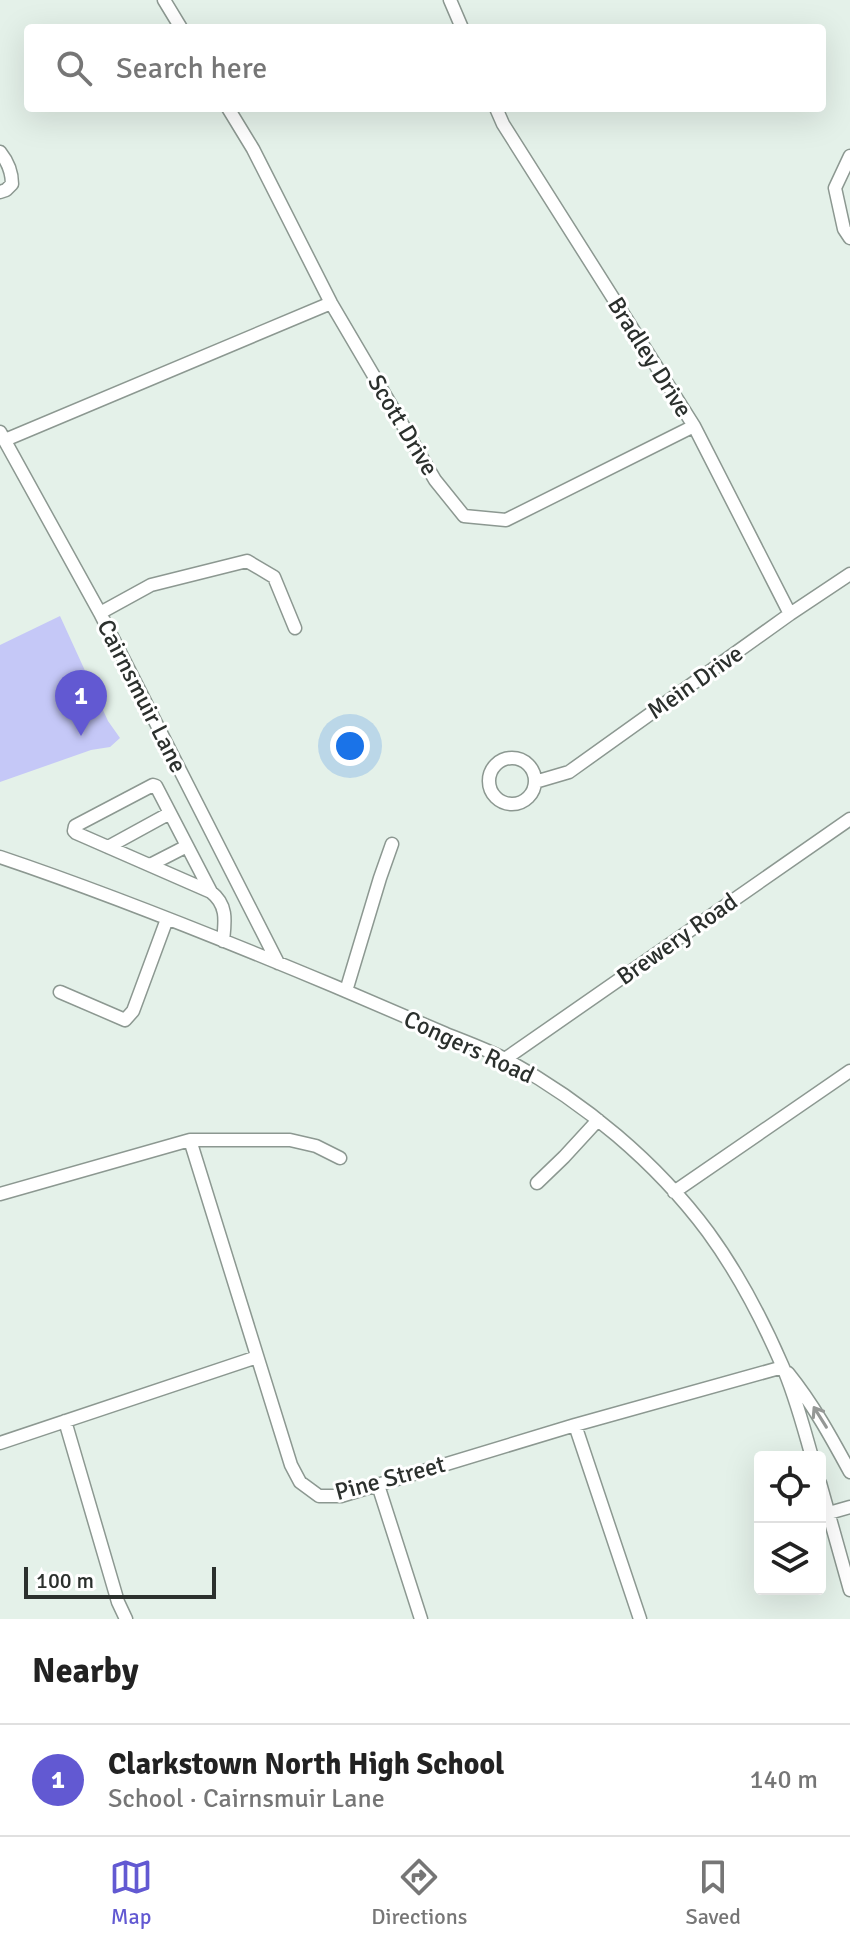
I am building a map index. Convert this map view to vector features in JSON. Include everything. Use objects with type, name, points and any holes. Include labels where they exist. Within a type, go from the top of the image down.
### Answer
[{"type":"street","points":[[164,0],[179,24]]},
{"type":"street","points":[[450,0],[460,24]]},
{"type":"street","name":"Scott Drive","points":[[230,112],[253,149],[331,303],[435,480],[464,516],[506,520],[694,426]]},
{"type":"street","name":"Bradley Drive","points":[[498,112],[694,426],[790,614]]},
{"type":"street","points":[[0,152],[12,174],[12,184],[0,192]]},
{"type":"street","points":[[850,156],[835,188],[844,229],[850,238]]},
{"type":"street","points":[[2,436],[331,303]]},
{"type":"street","name":"Cairnsmuir Lane","points":[[2,436],[100,613],[278,963]]},
{"type":"street","points":[[100,613],[151,585],[247,561],[274,577],[295,628]]},
{"type":"street","name":"Mein Drive","points":[[535,782],[569,772],[850,574]]},
{"type":"street","points":[[211,892],[156,786],[75,826],[76,833],[211,892],[218,898],[225,913],[223,941]]},
{"type":"street","points":[[108,847],[170,813]]},
{"type":"street","name":"Brewery Road","points":[[505,1059],[850,819]]},
{"type":"street","points":[[346,991],[392,844]]},
{"type":"street","points":[[150,865],[187,846]]},
{"type":"street","name":"Congers Road","points":[[0,857],[223,941],[505,1059],[598,1120],[639,1155],[674,1192],[708,1231],[738,1277],[783,1367],[810,1451]]},
{"type":"street","points":[[60,992],[125,1020],[133,1011],[167,919]]},
{"type":"street","points":[[674,1192],[850,1071]]},
{"type":"street","points":[[537,1183],[598,1120]]},
{"type":"street","points":[[0,1194],[190,1140],[290,1140],[316,1146],[340,1158]]},
{"type":"street","name":"Pine Street","points":[[190,1140],[291,1465],[300,1482],[319,1496],[341,1496],[575,1425],[783,1367]]},
{"type":"street","points":[[0,1443],[257,1357]]},
{"type":"street","points":[[783,1367],[822,1420],[850,1472]]},
{"type":"street","points":[[65,1421],[118,1602],[126,1619]]},
{"type":"street","points":[[575,1425],[640,1619]]},
{"type":"street","points":[[378,1485],[421,1619]]},
{"type":"street","points":[[826,1503],[850,1590]]},
{"type":"street","points":[[829,1513],[850,1507]]},
{"type":"shaded area","points":[[60,616],[108,721],[120,738],[110,747],[91,750],[0,782],[0,645]]},
{"type":"place","name":"Clarkstown North High School","points":[[81,736]]}]
